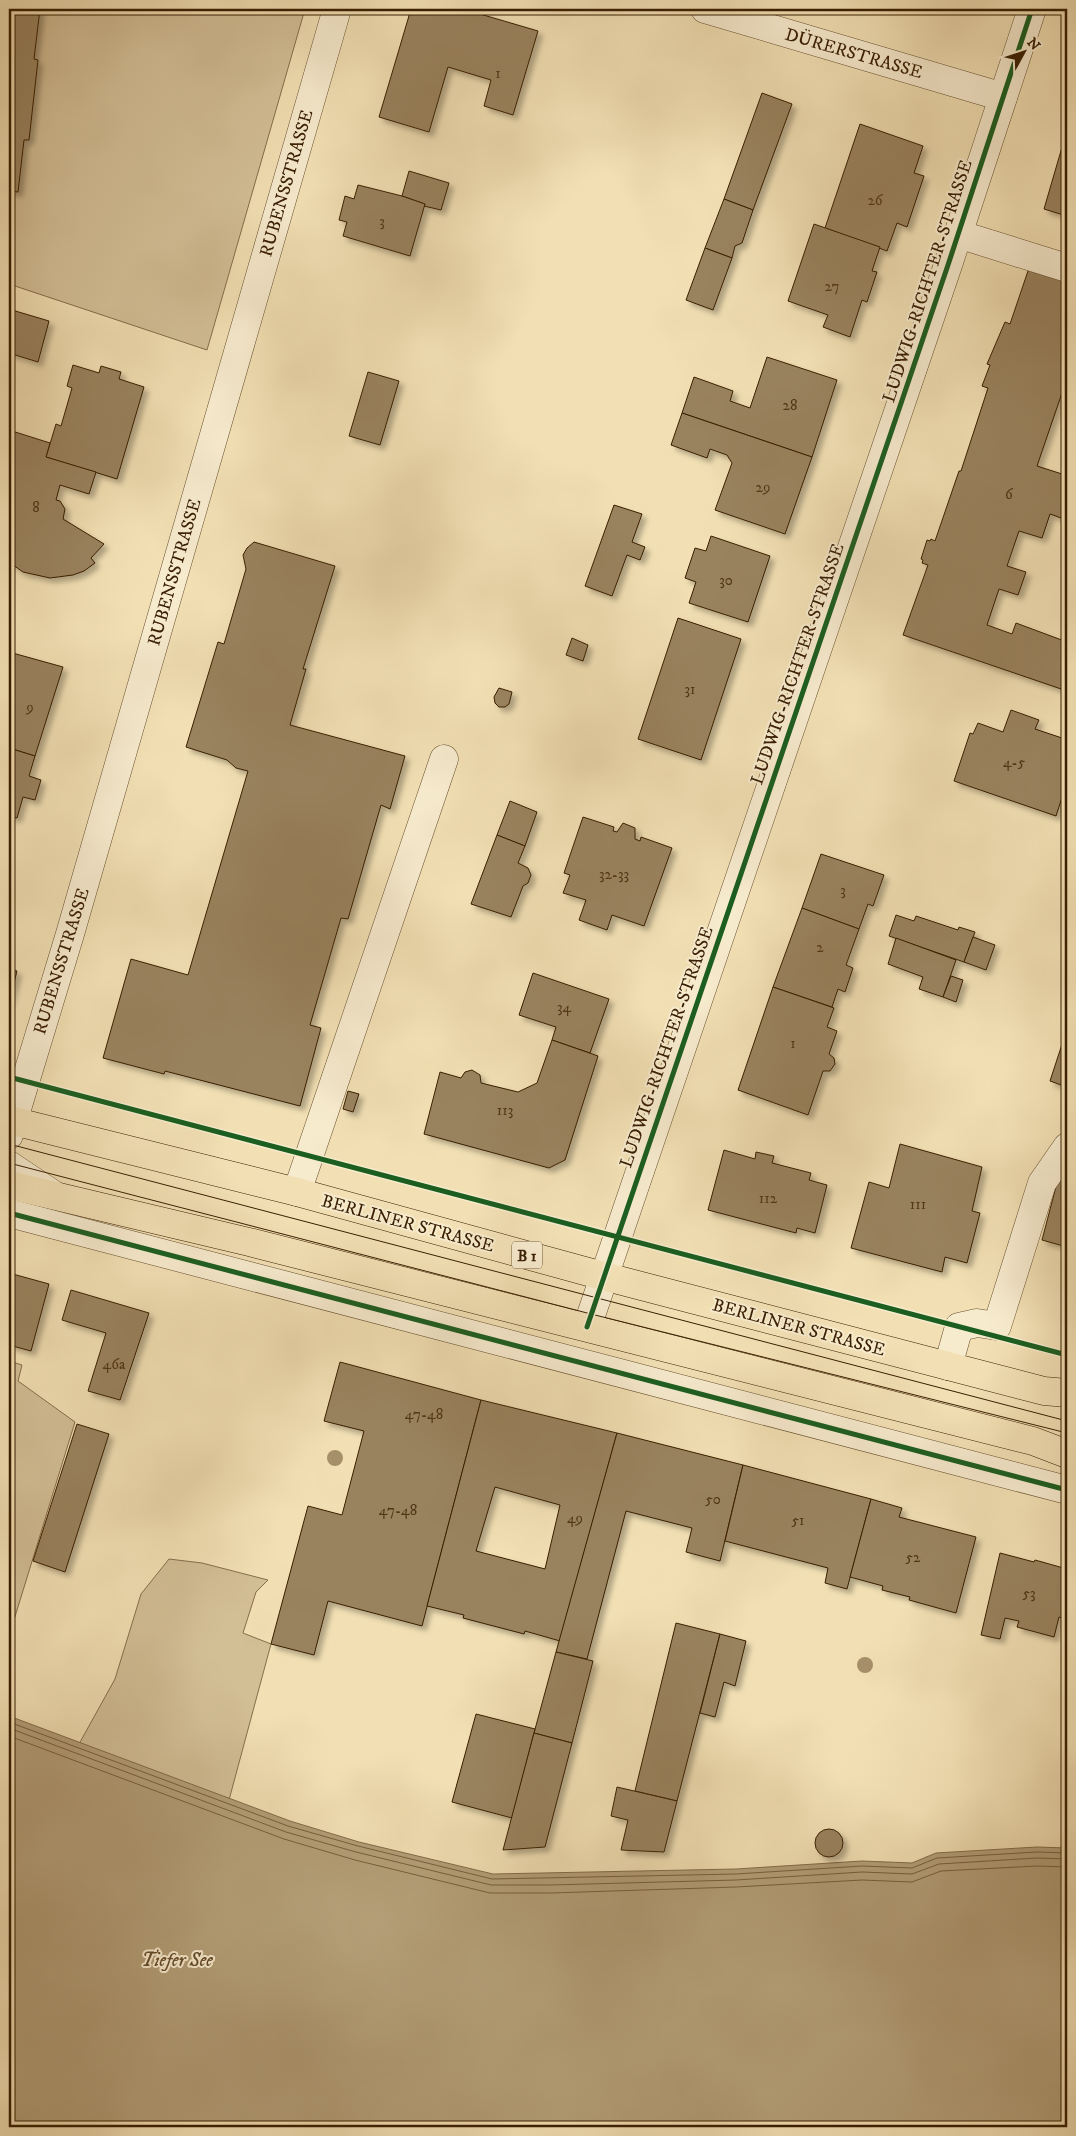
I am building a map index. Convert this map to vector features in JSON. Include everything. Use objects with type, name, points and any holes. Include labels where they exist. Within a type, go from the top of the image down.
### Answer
[{"type":"main road","name":"BERLINER STRASSE","points":[[10,1125],[296,1192],[603,1276],[948,1366],[1044,1391],[1067,1393]]},
{"type":"main road","points":[[9,1185],[1033,1440],[1067,1454]]},
{"type":"street","name":"RUBENSSTRASSE","points":[[10,1125],[73,925],[337,9]]},
{"type":"street","name":"DÜRERSTRASSE","points":[[706,9],[1003,96]]},
{"type":"street","name":"LUDWIG-RICHTER-STRASSE","points":[[587,1328],[603,1276],[958,234],[1032,9]]},
{"type":"street","name":"LUDWIG-RICHTER-STRASSE","points":[[958,234],[1067,268]]},
{"type":"street","points":[[296,1192],[444,759]]},
{"type":"street","points":[[948,1366],[959,1327],[977,1323],[997,1326],[1042,1183],[1067,1147]]},
{"type":"street","points":[[9,1165],[54,1195]]},
{"type":"street","points":[[9,1213],[1067,1490]]},
{"type":"street","points":[[359,1304],[367,1273]]},
{"type":"street","points":[[1033,1440],[1067,1443]]},
{"type":"shaded area","points":[[9,9],[305,9],[207,350],[9,284]]},
{"type":"shaded area","points":[[9,1361],[22,1365],[18,1381],[75,1422],[13,1623],[9,1621]]},
{"type":"shaded area","points":[[169,1559],[202,1563],[268,1580],[256,1592],[243,1633],[271,1644],[229,1800],[79,1744],[115,1679],[141,1594]]},
{"type":"water","name":"Tiefer See","points":[[9,1716],[290,1821],[359,1842],[493,1874],[736,1869],[862,1861],[912,1863],[936,1853],[1037,1847],[1067,1848],[1067,2127],[9,2127]]},
{"type":"building","points":[[9,9],[40,9],[34,59],[38,60],[29,140],[24,140],[18,192],[9,191]]},
{"type":"building","points":[[411,9],[463,9],[538,31],[513,115],[484,106],[491,80],[448,67],[429,132],[379,117]]},
{"type":"building","points":[[762,93],[792,104],[753,210],[724,199]]},
{"type":"building","points":[[860,124],[923,146],[914,173],[924,176],[907,227],[897,223],[887,251],[825,228]]},
{"type":"building","points":[[1065,137],[1067,137],[1067,216],[1044,209]]},
{"type":"building","points":[[409,171],[449,183],[441,210],[424,206],[425,204],[402,196]]},
{"type":"building","points":[[358,185],[425,204],[410,256],[343,236],[347,222],[339,220],[345,196],[354,199]]},
{"type":"building","points":[[724,199],[753,210],[742,243],[735,246],[732,258],[705,248]]},
{"type":"building","points":[[814,224],[880,247],[872,271],[877,272],[867,302],[862,300],[850,337],[823,327],[828,315],[788,301]]},
{"type":"building","points":[[705,248],[732,258],[713,310],[686,300]]},
{"type":"building","points":[[1029,268],[1067,281],[1067,384],[1065,391],[1063,390],[1037,466],[1062,474],[1067,458],[1067,520],[1050,514],[1042,538],[1019,531],[1007,566],[1026,572],[1018,595],[999,589],[987,625],[1012,634],[1016,623],[1067,642],[1067,691],[903,635],[928,565],[922,563],[923,560],[921,559],[927,540],[935,541],[959,471],[961,471],[988,388],[982,386],[990,365],[987,364],[1005,322],[1010,324]]},
{"type":"building","points":[[12,310],[49,321],[38,362],[9,353],[9,320]]},
{"type":"building","points":[[767,357],[837,380],[812,457],[682,413],[694,377],[733,391],[730,401],[750,408]]},
{"type":"building","points":[[73,365],[99,373],[101,366],[121,372],[119,379],[144,387],[117,479],[46,457],[56,424],[61,426],[72,388],[67,386]]},
{"type":"building","points":[[368,372],[399,381],[380,445],[349,436]]},
{"type":"building","points":[[682,413],[812,457],[785,534],[715,510],[732,463],[727,455],[710,449],[707,458],[671,445]]},
{"type":"building","points":[[12,431],[50,443],[46,457],[96,472],[89,494],[60,485],[56,500],[60,501],[65,509],[63,519],[104,544],[91,558],[95,563],[84,571],[73,575],[50,578],[23,572],[9,562],[9,443]]},
{"type":"building","points":[[614,505],[642,514],[632,542],[645,547],[640,560],[627,555],[612,596],[585,586]]},
{"type":"building","points":[[711,536],[770,556],[748,622],[689,603],[696,582],[685,578],[695,548],[706,551]]},
{"type":"building","points":[[254,542],[335,566],[303,669],[306,669],[290,725],[405,756],[390,809],[381,805],[348,919],[341,918],[310,1025],[321,1028],[300,1106],[165,1071],[164,1074],[103,1058],[131,959],[188,975],[248,771],[236,768],[227,760],[186,747],[218,642],[224,644],[246,569],[243,555]]},
{"type":"building","points":[[678,618],[741,639],[701,760],[638,739]]},
{"type":"building","points":[[572,638],[588,645],[583,661],[566,655]]},
{"type":"building","points":[[9,652],[63,667],[35,756],[9,748]]},
{"type":"building","points":[[499,688],[512,692],[509,704],[505,707],[499,707],[495,703],[494,697]]},
{"type":"building","points":[[1011,710],[1039,720],[1035,729],[1065,739],[1067,744],[1067,782],[1056,816],[954,781],[970,733],[973,734],[978,723],[1003,732]]},
{"type":"building","points":[[9,748],[35,756],[29,776],[41,780],[35,800],[23,797],[17,818],[9,816]]},
{"type":"building","points":[[510,801],[537,812],[525,846],[497,835]]},
{"type":"building","points":[[583,817],[614,827],[613,831],[617,832],[623,823],[635,828],[635,839],[640,841],[641,837],[672,848],[644,926],[612,915],[607,930],[579,920],[586,900],[563,893],[570,875],[564,873]]},
{"type":"building","points":[[497,835],[525,846],[518,863],[528,868],[531,875],[528,883],[523,886],[511,917],[471,904]]},
{"type":"building","points":[[821,854],[884,875],[873,906],[868,904],[859,929],[802,908]]},
{"type":"building","points":[[802,908],[859,929],[846,965],[853,968],[845,992],[838,989],[832,1007],[773,987]]},
{"type":"building","points":[[896,915],[914,921],[916,916],[958,930],[959,927],[975,932],[964,962],[889,936]]},
{"type":"building","points":[[973,937],[995,945],[986,970],[964,962]]},
{"type":"building","points":[[896,938],[956,960],[943,997],[919,989],[923,977],[888,964]]},
{"type":"building","points":[[9,969],[17,971],[9,1003]]},
{"type":"building","points":[[533,973],[609,999],[590,1053],[552,1040],[556,1027],[519,1015]]},
{"type":"building","points":[[951,976],[963,980],[956,1002],[943,997]]},
{"type":"building","points":[[773,987],[834,1008],[827,1027],[837,1031],[829,1054],[834,1058],[835,1064],[830,1071],[823,1071],[808,1115],[738,1090]]},
{"type":"building","points":[[1067,1029],[1067,1087],[1050,1081]]},
{"type":"building","points":[[552,1040],[598,1056],[565,1160],[549,1168],[424,1134],[440,1072],[461,1078],[465,1072],[472,1070],[480,1075],[481,1083],[518,1092],[537,1083]]},
{"type":"building","points":[[348,1091],[359,1094],[353,1112],[343,1109]]},
{"type":"building","points":[[900,1144],[982,1167],[972,1211],[980,1213],[967,1263],[945,1257],[942,1272],[851,1248],[869,1182],[889,1188]]},
{"type":"building","points":[[724,1150],[755,1159],[756,1152],[774,1156],[772,1163],[811,1173],[809,1180],[827,1185],[815,1233],[797,1228],[796,1233],[708,1210]]},
{"type":"building","points":[[1058,1179],[1067,1182],[1067,1247],[1042,1240]]},
{"type":"building","points":[[9,1273],[49,1284],[31,1351],[9,1345]]},
{"type":"building","points":[[71,1290],[149,1313],[120,1400],[88,1391],[106,1333],[62,1320]]},
{"type":"building","points":[[340,1362],[481,1400],[422,1626],[328,1601],[314,1655],[271,1644],[308,1506],[342,1515],[364,1431],[324,1421]]},
{"type":"building","points":[[481,1400],[617,1433],[560,1641],[525,1631],[524,1634],[463,1618],[464,1615],[427,1606]],"holes":[[[495,1487],[560,1505],[545,1569],[476,1551]]]},
{"type":"building","points":[[77,1424],[109,1434],[65,1572],[33,1561]]},
{"type":"building","points":[[617,1433],[743,1465],[720,1561],[686,1552],[692,1528],[626,1511],[587,1659],[556,1652]]},
{"type":"building","points":[[743,1465],[871,1499],[847,1589],[825,1583],[828,1568],[725,1541]]},
{"type":"building","points":[[871,1499],[902,1508],[899,1517],[976,1537],[956,1613],[909,1600],[910,1597],[882,1590],[883,1586],[850,1577]]},
{"type":"building","points":[[1000,1553],[1067,1569],[1067,1619],[1059,1617],[1054,1637],[1017,1627],[1019,1621],[1005,1618],[1000,1639],[981,1635]]},
{"type":"building","points":[[676,1623],[720,1634],[677,1801],[635,1791]]},
{"type":"building","points":[[720,1634],[746,1641],[735,1686],[724,1682],[715,1717],[700,1713]]},
{"type":"building","points":[[556,1652],[593,1661],[572,1743],[534,1733]]},
{"type":"building","points":[[476,1714],[535,1729],[512,1818],[452,1802]]},
{"type":"building","points":[[534,1733],[572,1743],[545,1847],[503,1850]]},
{"type":"building","points":[[617,1787],[677,1801],[664,1852],[621,1850],[628,1820],[611,1816]]},
{"type":"building","points":[[829,1829],[839,1833],[843,1843],[839,1853],[829,1857],[819,1853],[815,1843],[819,1833]]},
{"type":"tram line","points":[[9,1144],[1067,1421]]},
{"type":"tram line","points":[[9,1163],[591,1314],[1067,1433]]},
{"type":"cycle path","points":[[587,1327],[948,265],[1032,9]]},
{"type":"cycle path","points":[[9,1077],[1067,1355]]},
{"type":"cycle path","points":[[9,1213],[1067,1490]]}]
